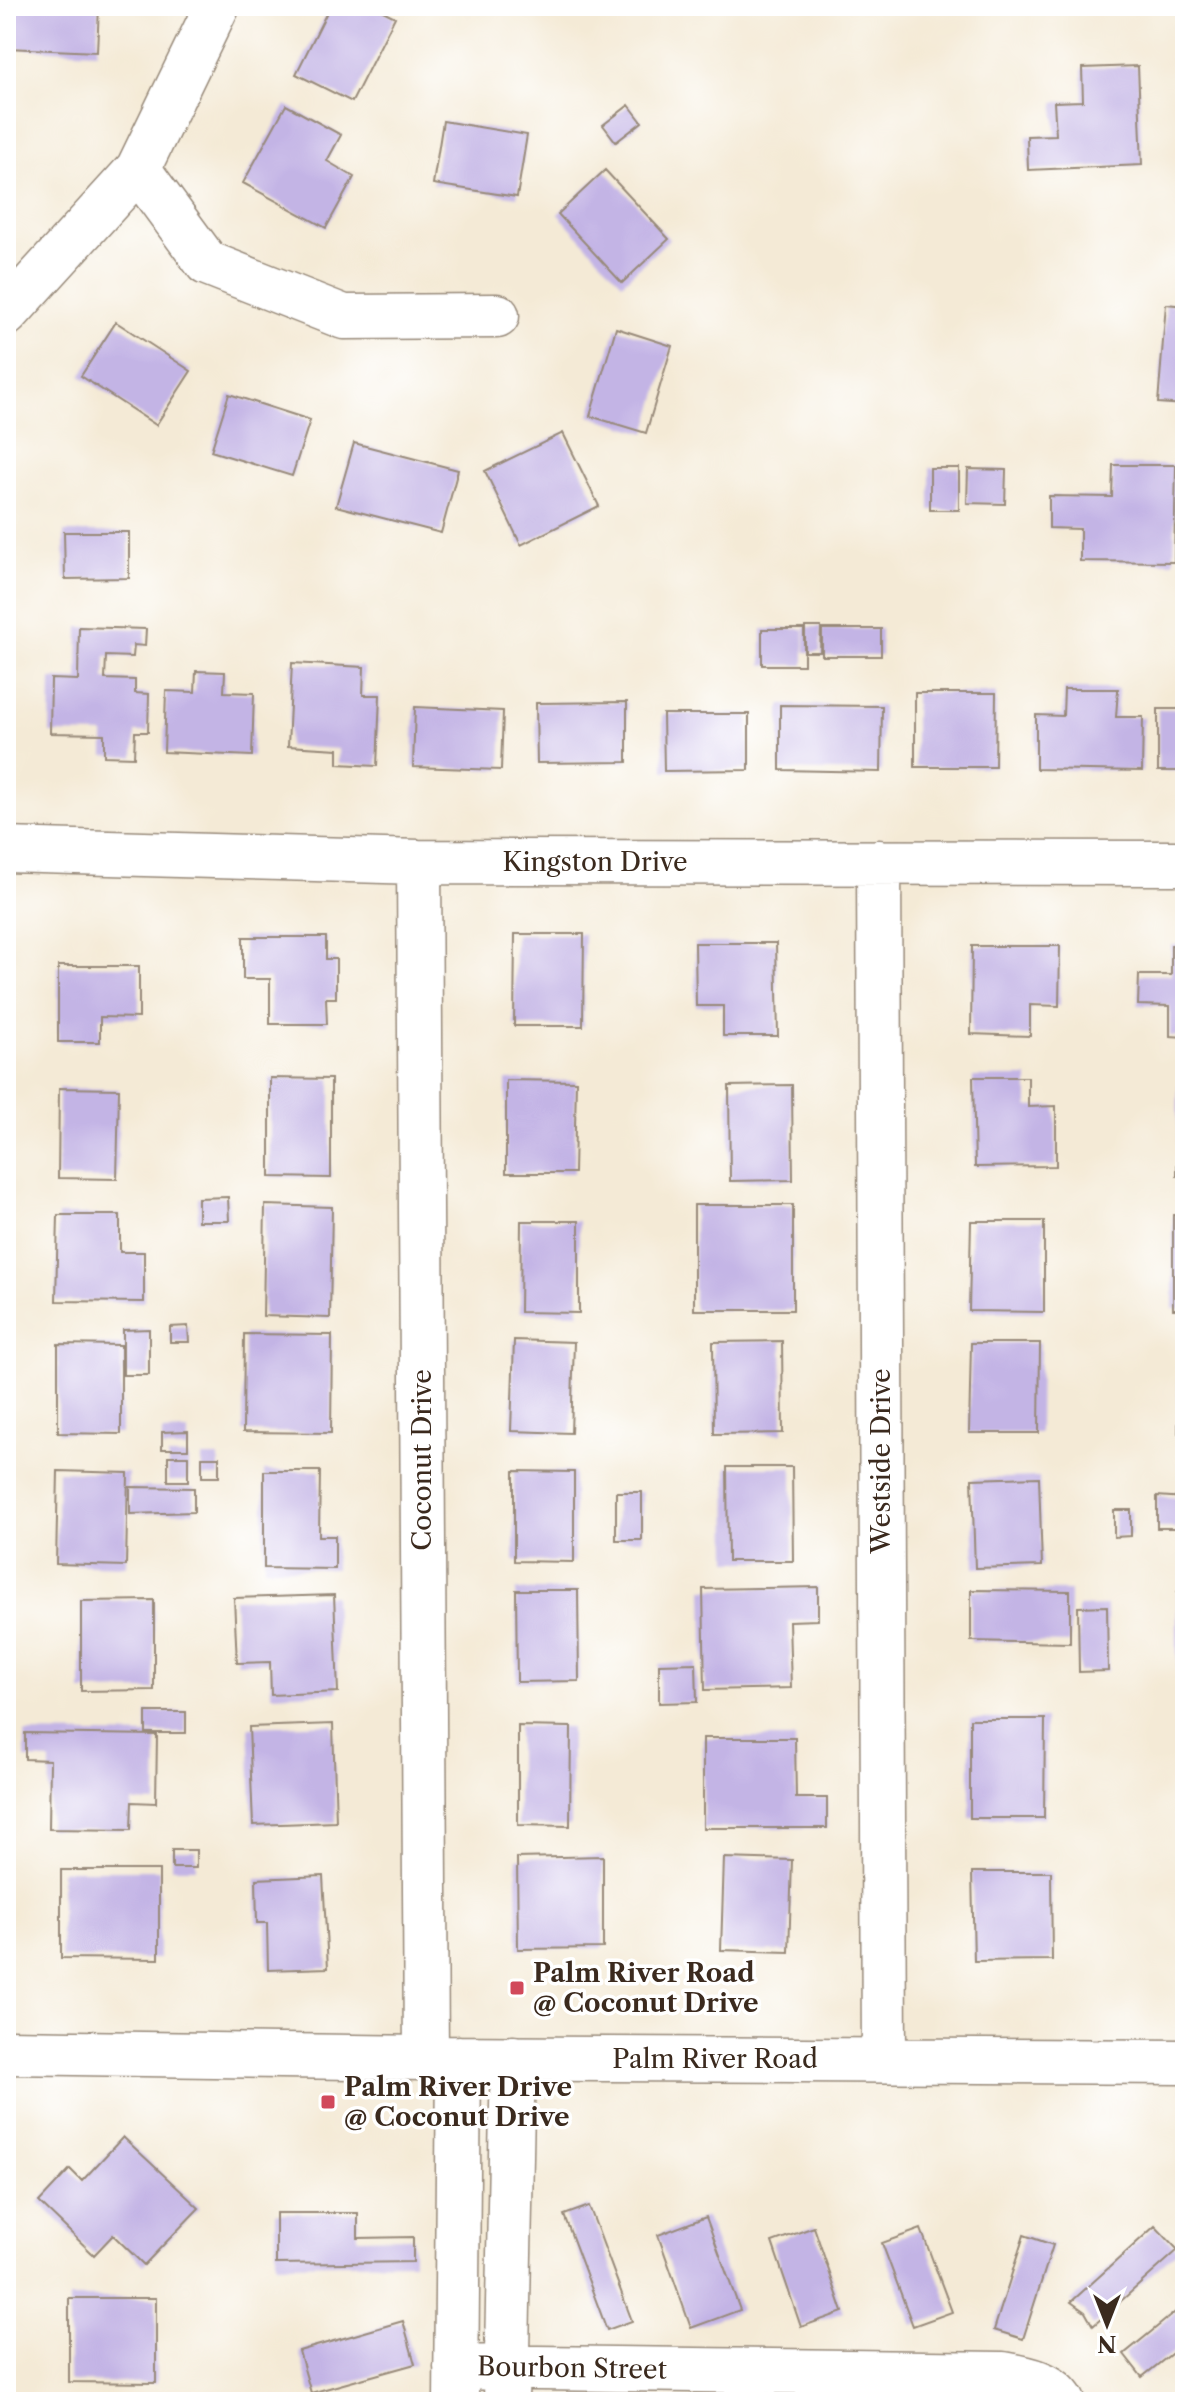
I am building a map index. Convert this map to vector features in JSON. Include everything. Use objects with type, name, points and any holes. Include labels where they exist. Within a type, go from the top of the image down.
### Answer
[{"type":"street","points":[[6,314],[138,169],[217,6]]},
{"type":"street","points":[[138,169],[207,263],[344,317],[497,316]]},
{"type":"street","name":"Kingston Drive","points":[[6,850],[419,862],[1185,863]]},
{"type":"street","name":"Coconut Drive","points":[[419,862],[442,2058],[456,2384]]},
{"type":"street","name":"Westside Drive","points":[[879,862],[884,2060]]},
{"type":"street","name":"Palm River Road","points":[[6,2052],[1185,2062]]},
{"type":"street","points":[[506,2385],[513,2058]]},
{"type":"street","name":"Bourbon Street","points":[[456,2384],[1003,2374],[1032,2380],[1057,2392],[1063,2402]]},
{"type":"building","points":[[8,6],[99,6],[97,52],[7,48]]},
{"type":"building","points":[[330,6],[373,6],[395,17],[352,102],[296,74]]},
{"type":"building","points":[[1138,66],[1142,165],[1028,170],[1027,136],[1056,135],[1054,102],[1083,101],[1082,68]]},
{"type":"building","points":[[286,105],[341,135],[327,161],[354,177],[326,228],[243,183]]},
{"type":"building","points":[[629,105],[642,122],[616,142],[603,125]]},
{"type":"building","points":[[443,121],[527,135],[517,197],[433,184]]},
{"type":"building","points":[[605,170],[669,239],[622,283],[558,214]]},
{"type":"building","points":[[1166,304],[1185,306],[1185,405],[1158,403]]},
{"type":"building","points":[[116,322],[191,371],[156,425],[81,376]]},
{"type":"building","points":[[616,328],[672,346],[646,433],[590,416]]},
{"type":"building","points":[[229,394],[310,420],[292,476],[211,451]]},
{"type":"building","points":[[563,433],[599,506],[521,545],[485,471]]},
{"type":"building","points":[[354,443],[458,470],[441,533],[336,506]]},
{"type":"building","points":[[1113,465],[1176,465],[1174,562],[1080,561],[1080,529],[1049,528],[1049,496],[1112,497]]},
{"type":"building","points":[[930,468],[959,468],[959,510],[930,510]]},
{"type":"building","points":[[968,469],[1006,470],[1005,504],[967,503]]},
{"type":"building","points":[[64,532],[129,532],[129,578],[65,579]]},
{"type":"building","points":[[79,627],[146,629],[145,646],[134,645],[133,657],[106,656],[105,679],[135,680],[135,693],[149,694],[148,732],[135,732],[134,757],[104,756],[104,734],[50,733],[51,679],[78,680]]},
{"type":"building","points":[[805,627],[821,627],[820,652],[805,652]]},
{"type":"building","points":[[762,629],[804,629],[804,665],[762,665]]},
{"type":"building","points":[[822,629],[881,629],[881,656],[822,656]]},
{"type":"building","points":[[292,663],[364,667],[363,695],[380,695],[377,766],[338,764],[338,749],[288,746]]},
{"type":"building","points":[[196,671],[225,672],[224,692],[254,693],[252,756],[164,752],[166,691],[195,692]]},
{"type":"building","points":[[1064,689],[1118,689],[1116,717],[1143,717],[1142,771],[1036,769],[1036,715],[1063,716]]},
{"type":"building","points":[[915,693],[996,693],[995,767],[915,767]]},
{"type":"building","points":[[627,702],[627,762],[537,763],[536,703]]},
{"type":"building","points":[[780,705],[882,706],[881,772],[780,770]]},
{"type":"building","points":[[415,707],[503,711],[501,770],[413,767]]},
{"type":"building","points":[[1158,709],[1185,709],[1185,771],[1158,771]]},
{"type":"building","points":[[663,714],[749,714],[749,770],[664,771]]},
{"type":"building","points":[[515,934],[584,934],[583,1026],[514,1026]]},
{"type":"building","points":[[243,937],[326,937],[326,959],[336,959],[336,998],[326,998],[327,1024],[270,1024],[270,979],[243,979]]},
{"type":"building","points":[[695,943],[776,943],[778,1036],[723,1036],[723,1006],[696,1006]]},
{"type":"building","points":[[1171,945],[1185,945],[1185,1037],[1170,1036],[1170,1006],[1138,1005],[1139,975],[1171,975]]},
{"type":"building","points":[[972,946],[1060,946],[1059,1006],[1030,1005],[1030,1036],[971,1034]]},
{"type":"building","points":[[58,966],[139,966],[139,1018],[100,1017],[100,1042],[58,1042]]},
{"type":"building","points":[[973,1077],[1028,1077],[1028,1107],[1056,1106],[1056,1166],[975,1167]]},
{"type":"building","points":[[270,1078],[331,1079],[331,1178],[270,1177]]},
{"type":"building","points":[[506,1080],[576,1081],[574,1173],[506,1173]]},
{"type":"building","points":[[1178,1081],[1185,1081],[1185,1176],[1177,1176]]},
{"type":"building","points":[[792,1085],[793,1180],[730,1181],[729,1086]]},
{"type":"building","points":[[59,1088],[119,1089],[117,1179],[58,1178]]},
{"type":"building","points":[[228,1197],[229,1221],[198,1221],[198,1198]]},
{"type":"building","points":[[265,1205],[332,1207],[330,1318],[263,1316]]},
{"type":"building","points":[[694,1205],[793,1205],[793,1310],[694,1310]]},
{"type":"building","points":[[58,1215],[120,1215],[120,1252],[144,1252],[144,1302],[56,1301]]},
{"type":"building","points":[[1173,1215],[1185,1215],[1185,1309],[1173,1309]]},
{"type":"building","points":[[521,1221],[579,1221],[579,1313],[520,1312]]},
{"type":"building","points":[[971,1221],[1044,1221],[1044,1312],[969,1311]]},
{"type":"building","points":[[188,1326],[189,1342],[170,1342],[170,1327]]},
{"type":"building","points":[[149,1329],[149,1375],[123,1375],[123,1330]]},
{"type":"building","points":[[244,1334],[332,1335],[331,1433],[243,1432]]},
{"type":"building","points":[[1179,1339],[1185,1339],[1185,1433],[1178,1433]]},
{"type":"building","points":[[514,1340],[574,1342],[571,1433],[511,1431]]},
{"type":"building","points":[[782,1341],[783,1433],[714,1434],[713,1342]]},
{"type":"building","points":[[971,1343],[1040,1343],[1039,1433],[969,1433]]},
{"type":"building","points":[[58,1344],[121,1345],[121,1434],[58,1433]]},
{"type":"building","points":[[188,1431],[188,1449],[162,1449],[162,1432]]},
{"type":"building","points":[[168,1456],[188,1456],[188,1481],[168,1481]]},
{"type":"building","points":[[202,1457],[219,1457],[219,1477],[202,1477]]},
{"type":"building","points":[[727,1467],[792,1467],[793,1561],[728,1561]]},
{"type":"building","points":[[58,1471],[128,1473],[126,1566],[56,1564]]},
{"type":"building","points":[[264,1471],[320,1471],[319,1536],[335,1536],[335,1569],[264,1568]]},
{"type":"building","points":[[514,1471],[574,1472],[574,1562],[514,1561]]},
{"type":"building","points":[[1039,1477],[1042,1566],[975,1568],[972,1479]]},
{"type":"building","points":[[130,1487],[194,1488],[194,1512],[130,1514]]},
{"type":"building","points":[[616,1492],[642,1492],[642,1540],[616,1540]]},
{"type":"building","points":[[1157,1496],[1185,1498],[1185,1528],[1157,1528]]},
{"type":"building","points":[[1114,1510],[1131,1510],[1131,1536],[1114,1537]]},
{"type":"building","points":[[818,1587],[818,1620],[789,1621],[791,1688],[705,1690],[703,1589]]},
{"type":"building","points":[[516,1590],[578,1590],[579,1681],[517,1682]]},
{"type":"building","points":[[971,1590],[1070,1591],[1070,1643],[971,1641]]},
{"type":"building","points":[[1177,1592],[1185,1592],[1185,1688],[1177,1688]]},
{"type":"building","points":[[334,1595],[338,1692],[271,1695],[270,1662],[237,1663],[234,1598]]},
{"type":"building","points":[[154,1600],[154,1690],[81,1691],[81,1601]]},
{"type":"building","points":[[1107,1606],[1108,1671],[1079,1672],[1078,1607]]},
{"type":"building","points":[[696,1663],[697,1702],[659,1703],[659,1664]]},
{"type":"building","points":[[146,1712],[186,1712],[186,1733],[146,1733]]},
{"type":"building","points":[[970,1719],[1045,1719],[1044,1818],[970,1818]]},
{"type":"building","points":[[333,1724],[336,1822],[253,1825],[249,1727]]},
{"type":"building","points":[[518,1726],[571,1727],[570,1826],[518,1825]]},
{"type":"building","points":[[25,1733],[157,1735],[156,1803],[132,1802],[131,1830],[49,1829],[50,1760],[25,1759]]},
{"type":"building","points":[[703,1738],[795,1738],[796,1798],[827,1798],[827,1828],[703,1828]]},
{"type":"building","points":[[172,1850],[196,1850],[196,1868],[172,1868]]},
{"type":"building","points":[[603,1856],[603,1948],[518,1949],[517,1858]]},
{"type":"building","points":[[724,1858],[792,1860],[789,1952],[721,1950]]},
{"type":"building","points":[[61,1870],[159,1870],[159,1959],[61,1958]]},
{"type":"building","points":[[972,1872],[1051,1872],[1052,1960],[974,1961]]},
{"type":"building","points":[[323,1876],[328,1968],[268,1970],[267,1923],[257,1923],[256,1879]]},
{"type":"building","points":[[123,2137],[199,2208],[144,2265],[113,2235],[94,2255],[39,2202],[70,2169],[82,2181]]},
{"type":"building","points":[[589,2206],[632,2321],[607,2330],[564,2215]]},
{"type":"building","points":[[276,2213],[358,2213],[358,2238],[413,2237],[413,2262],[276,2264]]},
{"type":"building","points":[[706,2217],[740,2310],[691,2328],[658,2235]]},
{"type":"building","points":[[1155,2226],[1178,2250],[1093,2326],[1085,2312],[1071,2302]]},
{"type":"building","points":[[814,2227],[843,2312],[801,2327],[772,2242]]},
{"type":"building","points":[[921,2229],[952,2312],[913,2326],[882,2243]]},
{"type":"building","points":[[1024,2235],[1053,2245],[1023,2339],[994,2330]]},
{"type":"building","points":[[69,2298],[156,2298],[156,2383],[69,2382]]},
{"type":"building","points":[[1185,2304],[1185,2343],[1142,2377],[1124,2354]]},
{"type":"building","points":[[403,2321],[415,2364],[311,2393],[299,2351]]},
{"type":"place","name":"Palm River Road @ Coconut Drive","points":[[517,1988]]},
{"type":"place","name":"Palm River Drive @ Coconut Drive","points":[[328,2102]]}]
